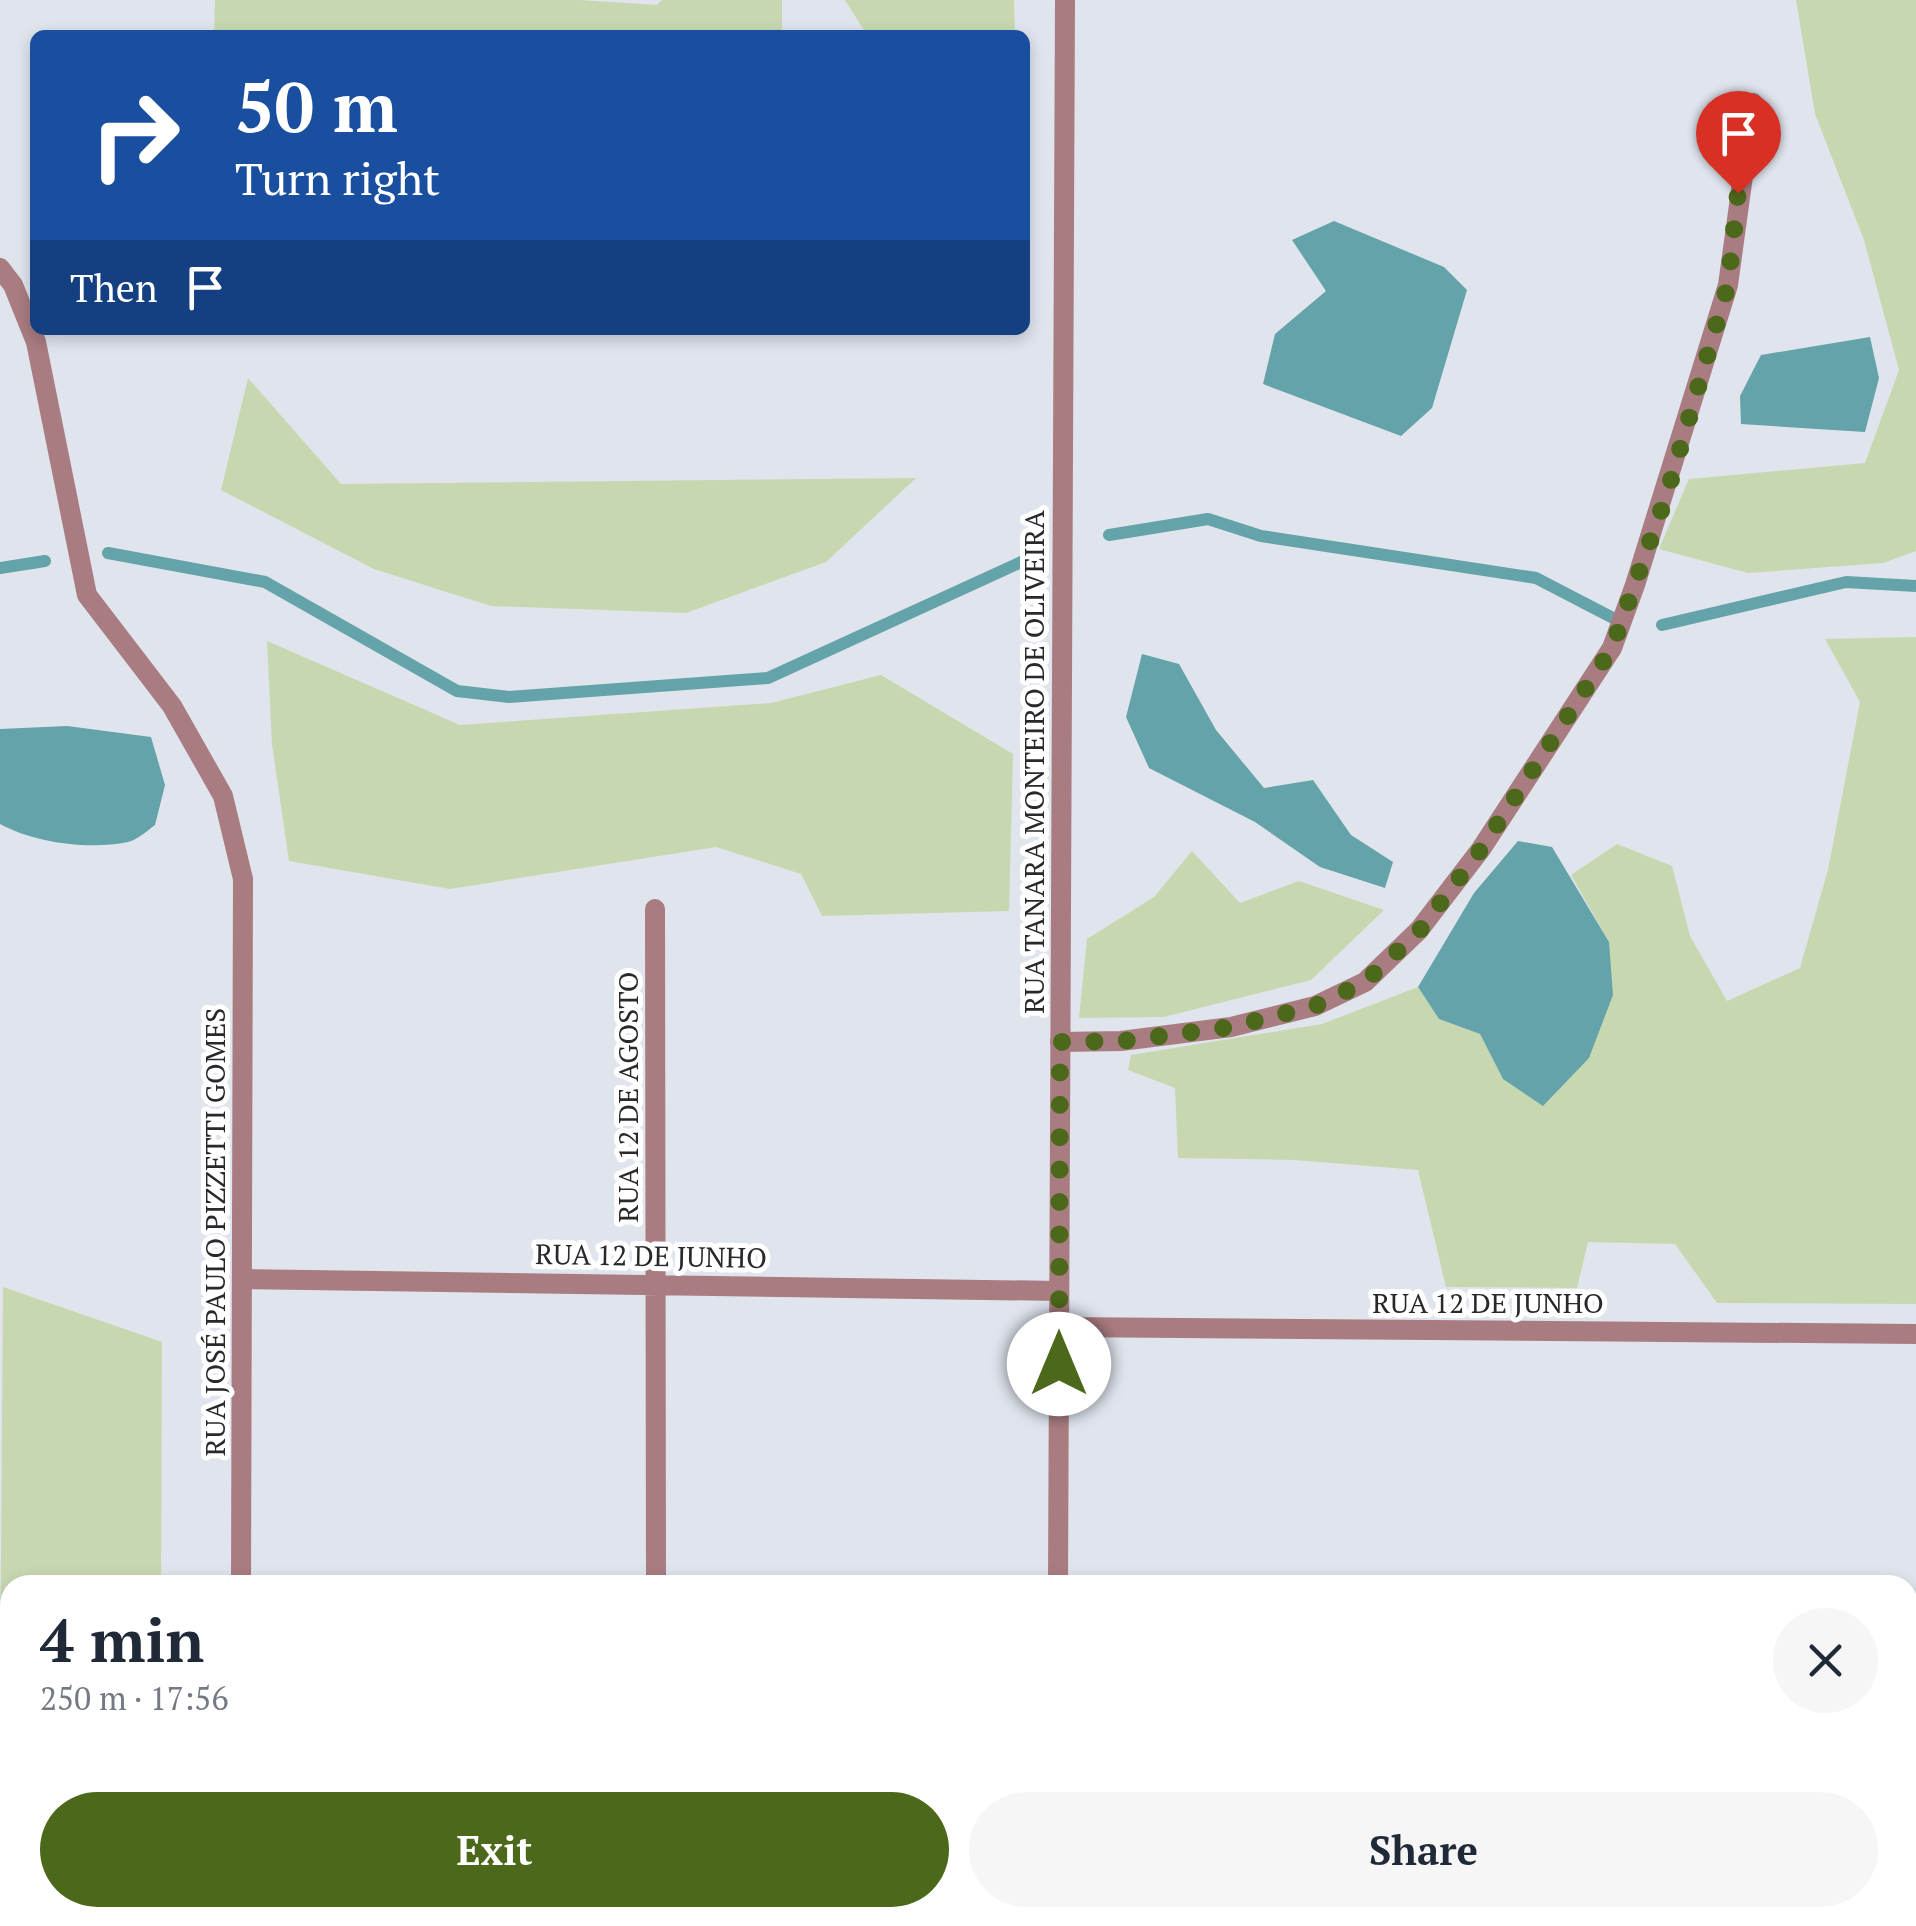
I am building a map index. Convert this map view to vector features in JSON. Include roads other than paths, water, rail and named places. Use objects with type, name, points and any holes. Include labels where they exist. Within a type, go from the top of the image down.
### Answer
[{"type":"street","name":"RUA TANARA MONTEIRO DE OLIVEIRA","points":[[1058,1575],[1064,0]]},
{"type":"street","points":[[1060,1042],[1122,1041],[1231,1027],[1315,1006],[1365,982],[1406,943],[1482,848],[1612,648],[1635,585],[1728,285],[1753,103]]},
{"type":"street","name":"RUA JOSÉ PAULO PIZZETTI GOMES","points":[[0,268],[13,284],[30,327]]},
{"type":"street","name":"RUA JOSÉ PAULO PIZZETTI GOMES","points":[[33,335],[87,595],[172,706],[223,796],[243,879],[241,1575]]},
{"type":"street","name":"RUA 12 DE AGOSTO","points":[[656,909],[656,1575]]},
{"type":"street","name":"RUA 12 DE JUNHO","points":[[242,1279],[1059,1290]]},
{"type":"street","name":"RUA 12 DE JUNHO","points":[[1059,1328],[1916,1334]]},
{"type":"water","points":[[1334,221],[1444,267],[1467,290],[1432,408],[1401,436],[1263,384],[1275,334],[1326,291],[1292,240]]},
{"type":"water","points":[[1870,337],[1879,378],[1865,432],[1741,424],[1740,396],[1761,355]]},
{"type":"water","points":[[1142,654],[1179,664],[1216,730],[1264,788],[1313,780],[1351,835],[1393,862],[1385,888],[1320,867],[1255,822],[1149,768],[1126,717]]},
{"type":"water","points":[[67,726],[151,737],[165,785],[155,825],[131,841],[96,845],[45,840],[0,824],[0,729]]},
{"type":"water","points":[[1518,841],[1552,847],[1609,942],[1613,995],[1589,1058],[1543,1106],[1503,1079],[1480,1034],[1439,1019],[1418,987],[1474,893]]},
{"type":"waterway","points":[[1109,535],[1208,519],[1261,536],[1536,578],[1613,618]]},
{"type":"waterway","points":[[108,553],[265,582],[457,691],[509,697],[768,678],[1030,558]]},
{"type":"waterway","points":[[0,568],[45,561]]},
{"type":"waterway","points":[[1662,625],[1846,582],[1916,586]]}]
